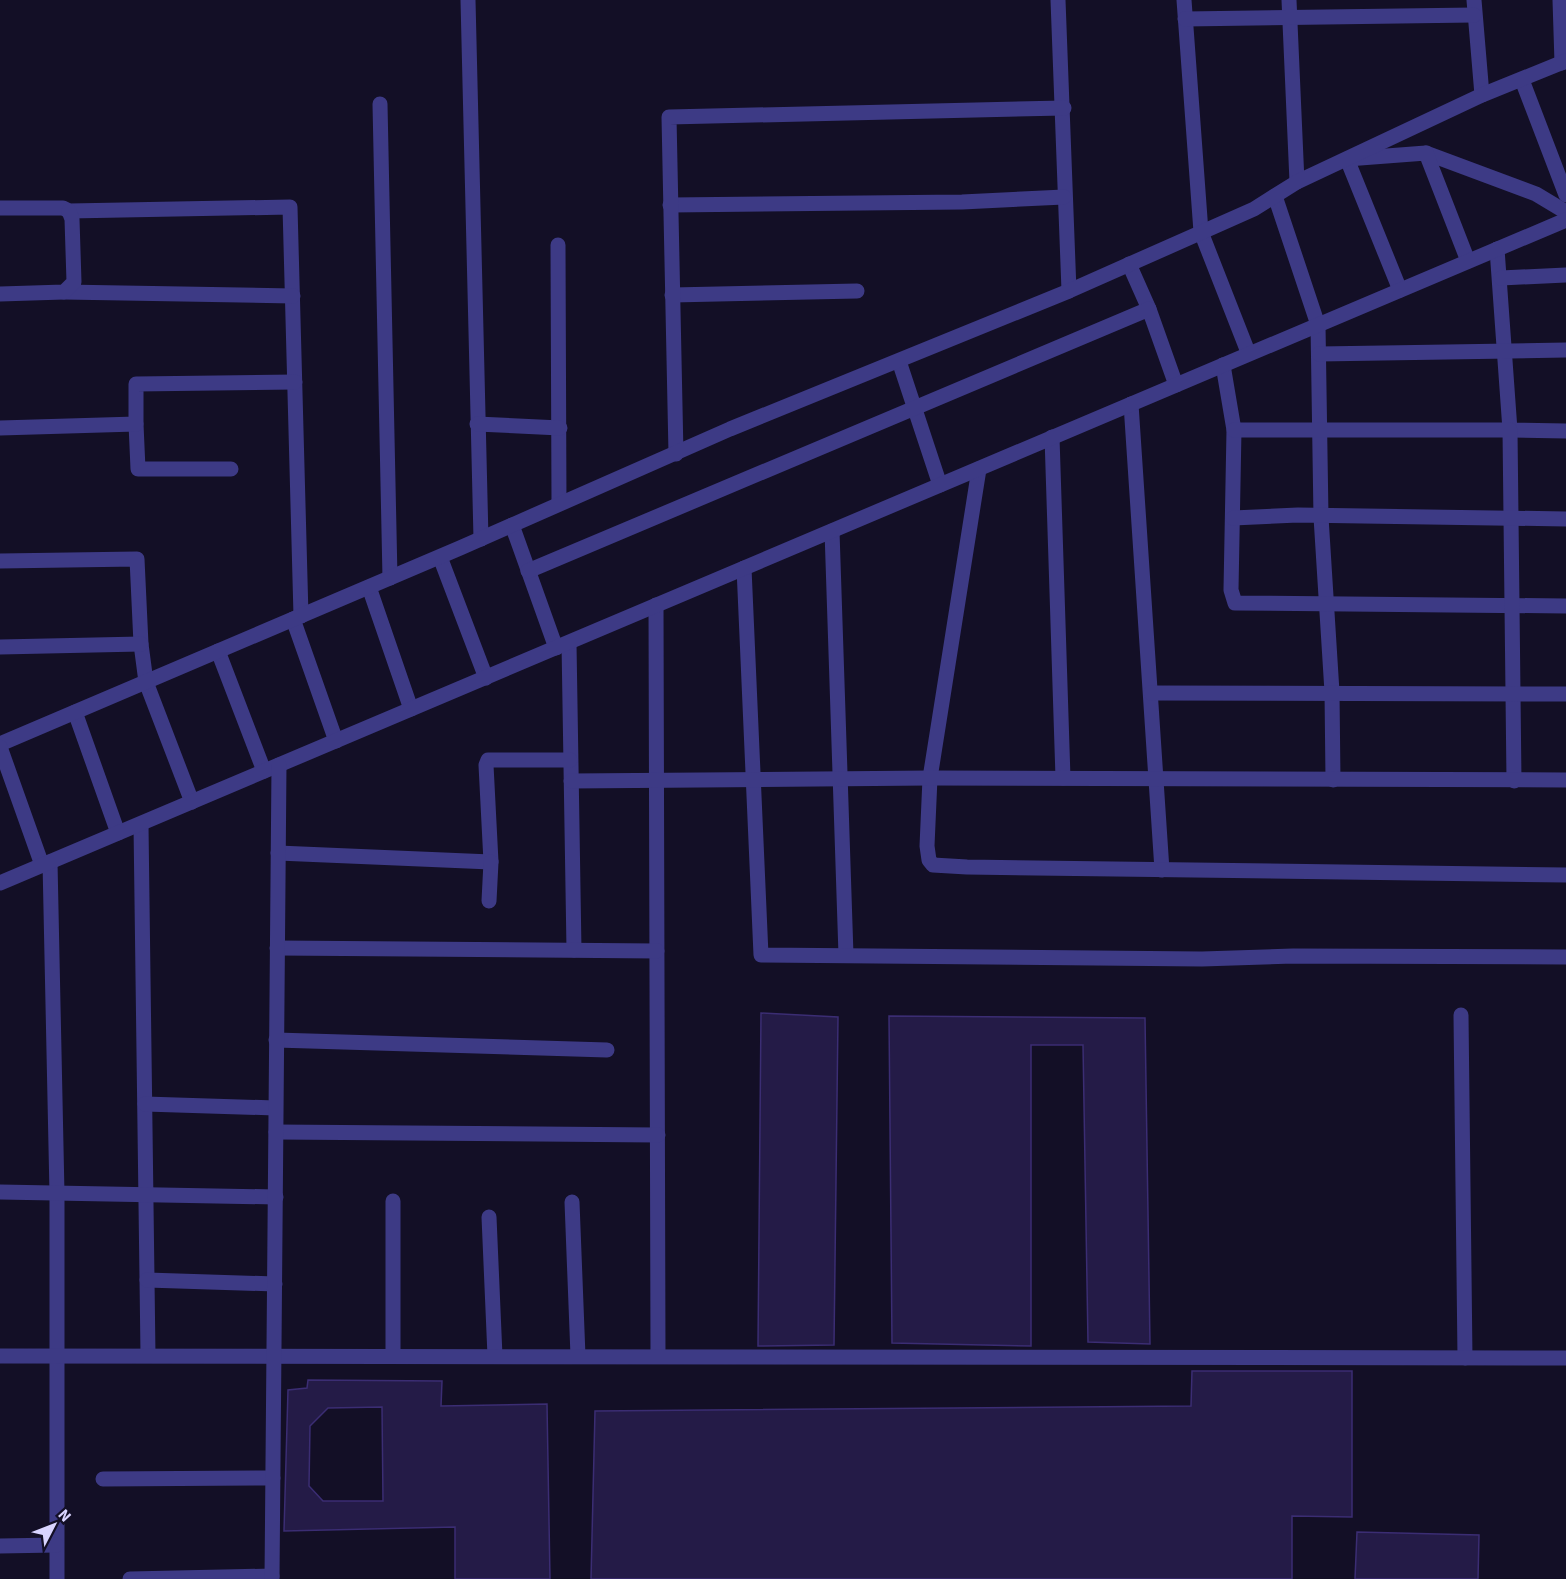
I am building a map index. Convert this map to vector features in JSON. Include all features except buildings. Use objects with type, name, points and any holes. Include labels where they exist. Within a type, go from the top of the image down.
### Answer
[{"type":"street","points":[[468,0],[481,539]]},
{"type":"street","points":[[1058,0],[1064,108],[1064,197],[1069,291]]},
{"type":"street","points":[[1184,0],[1201,232],[1248,352]]},
{"type":"street","points":[[1289,0],[1297,182]]},
{"type":"street","points":[[57,1579],[57,1194],[46,863],[0,746],[440,557],[559,503],[1069,291],[1254,209],[1297,182],[1482,95],[1564,62],[1560,0]]},
{"type":"street","points":[[1185,19],[1289,18],[1474,7],[1482,95]]},
{"type":"street","points":[[1522,80],[1566,195]]},
{"type":"street","points":[[380,104],[390,578]]},
{"type":"street","points":[[676,454],[669,117],[1064,108]]},
{"type":"street","points":[[1347,159],[1426,153],[1536,194],[1566,212]]},
{"type":"street","points":[[1426,153],[1468,261]]},
{"type":"street","points":[[1347,159],[1400,290]]},
{"type":"street","points":[[1275,196],[1318,325],[1321,517],[1332,692],[1333,780]]},
{"type":"street","points":[[670,205],[962,202],[1064,197]]},
{"type":"street","points":[[0,208],[63,208],[69,211],[290,207],[295,382],[297,617],[336,741]]},
{"type":"street","points":[[64,292],[74,282],[69,211]]},
{"type":"street","points":[[0,883],[979,469],[1223,365],[1248,352],[1318,325],[1566,220]]},
{"type":"street","points":[[558,245],[559,503]]},
{"type":"street","points":[[1497,249],[1510,430],[1514,781]]},
{"type":"street","points":[[1129,264],[1149,309],[1176,385]]},
{"type":"street","points":[[1500,278],[1566,275]]},
{"type":"street","points":[[672,294],[857,291]]},
{"type":"street","points":[[0,294],[64,292],[293,296]]},
{"type":"street","points":[[528,571],[1149,309]]},
{"type":"street","points":[[1319,354],[1566,350]]},
{"type":"street","points":[[899,361],[940,485]]},
{"type":"street","points":[[1223,365],[1234,430],[1232,590],[1235,603],[1326,606],[1566,606]]},
{"type":"street","points":[[231,469],[138,469],[136,384],[295,382]]},
{"type":"street","points":[[1131,404],[1162,870]]},
{"type":"street","points":[[0,428],[136,424]]},
{"type":"street","points":[[477,424],[560,428]]},
{"type":"street","points":[[1234,430],[1566,431]]},
{"type":"street","points":[[1052,437],[1063,778]]},
{"type":"street","points":[[979,469],[930,778],[927,846],[929,860],[933,865],[1566,875]]},
{"type":"street","points":[[1233,518],[1511,517],[1566,519]]},
{"type":"street","points":[[512,525],[528,571],[563,645],[571,782],[574,951]]},
{"type":"street","points":[[832,531],[846,955]]},
{"type":"street","points":[[440,557],[486,678]]},
{"type":"street","points":[[0,561],[136,559],[141,644],[146,682],[192,802]]},
{"type":"street","points":[[744,568],[761,955],[1202,959],[1293,956],[1566,957]]},
{"type":"street","points":[[369,587],[411,709]]},
{"type":"street","points":[[656,605],[658,1356]]},
{"type":"street","points":[[0,646],[141,644]]},
{"type":"street","points":[[218,651],[264,771]]},
{"type":"street","points":[[1151,693],[1513,692],[1566,694]]},
{"type":"street","points":[[75,712],[118,833]]},
{"type":"street","points":[[489,901],[491,862],[486,765],[488,760],[570,760]]},
{"type":"street","points":[[130,1579],[272,1578],[279,765]]},
{"type":"street","points":[[571,782],[930,778],[1566,780]]},
{"type":"street","points":[[141,825],[148,1355]]},
{"type":"street","points":[[278,853],[491,862]]},
{"type":"street","points":[[277,948],[657,951]]},
{"type":"street","points":[[1461,1015],[1465,1358]]},
{"type":"street","points":[[276,1040],[607,1050]]},
{"type":"street","points":[[146,1104],[275,1108]]},
{"type":"street","points":[[276,1132],[658,1135]]},
{"type":"street","points":[[0,1192],[276,1197]]},
{"type":"street","points":[[393,1201],[393,1355]]},
{"type":"street","points":[[572,1202],[578,1356]]},
{"type":"street","points":[[489,1217],[495,1356]]},
{"type":"street","points":[[147,1280],[275,1284]]},
{"type":"street","points":[[0,1356],[1566,1358]]},
{"type":"street","points":[[103,1479],[273,1478]]},
{"type":"street","points":[[0,1546],[56,1545]]}]
